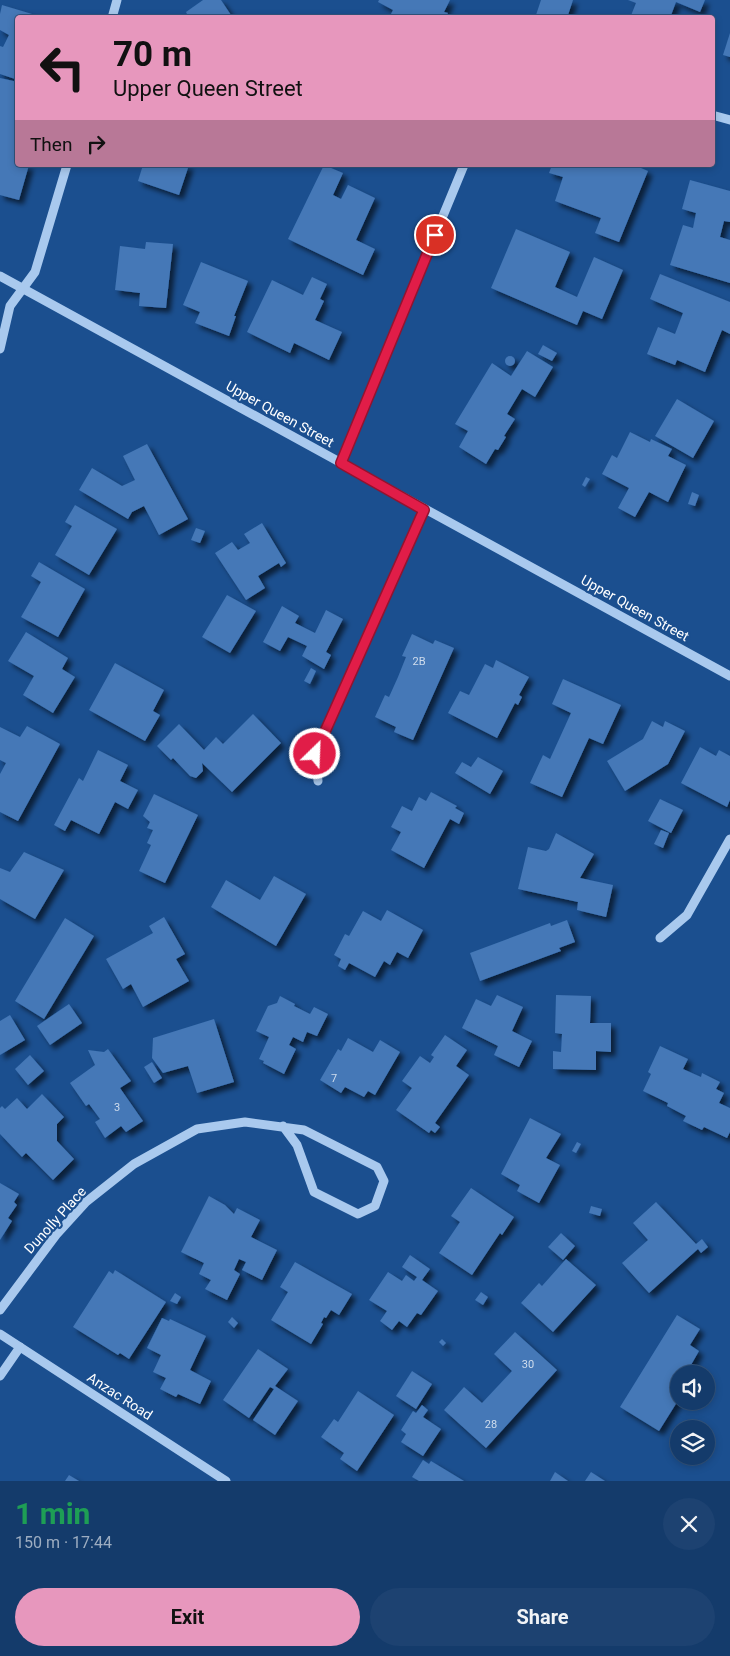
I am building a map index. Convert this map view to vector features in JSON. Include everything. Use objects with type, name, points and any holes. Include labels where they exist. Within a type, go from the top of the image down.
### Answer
[{"type":"street","points":[[113,15],[117,0]]},
{"type":"street","points":[[715,116],[730,120]]},
{"type":"street","points":[[0,349],[10,306],[35,272],[66,167]]},
{"type":"street","points":[[341,463],[463,167]]},
{"type":"street","name":"Upper Queen Street","points":[[0,276],[730,676]]},
{"type":"street","points":[[318,781],[315,754],[424,510]]},
{"type":"street","points":[[660,938],[687,915],[730,838]]},
{"type":"street","name":"Dunolly Place","points":[[0,1310],[23,1278],[86,1202],[134,1164],[196,1129],[245,1122],[283,1126],[304,1130],[377,1167],[384,1181],[375,1206],[358,1214],[314,1192],[297,1145],[283,1126]]},
{"type":"street","name":"Anzac Road","points":[[0,1334],[226,1481]]},
{"type":"street","points":[[0,1376],[20,1348]]},
{"type":"building","points":[[203,0],[221,0],[231,15],[188,15],[186,12]]},
{"type":"building","points":[[379,0],[450,0],[444,12],[448,13],[447,15],[390,15],[393,10],[378,2]]},
{"type":"building","points":[[541,0],[573,0],[568,15],[536,15]]},
{"type":"building","points":[[628,0],[705,0],[700,12],[676,2],[671,15],[631,15],[636,3]]},
{"type":"building","points":[[2,5],[35,15],[15,15],[15,79],[0,74],[0,46],[3,47],[9,35],[0,30]]},
{"type":"building","points":[[730,33],[730,57],[723,55]]},
{"type":"building","points":[[0,78],[15,81],[15,167],[28,167],[19,200],[0,195]]},
{"type":"building","points":[[142,167],[188,167],[179,195],[138,181]]},
{"type":"building","points":[[323,167],[329,167],[343,173],[333,195],[341,199],[348,185],[375,198],[356,240],[375,249],[363,275],[288,239]]},
{"type":"building","points":[[551,167],[639,167],[648,171],[619,242],[595,233],[601,218],[555,201],[563,177],[549,173]]},
{"type":"building","points":[[690,180],[730,191],[730,222],[724,221],[720,237],[730,240],[730,283],[670,265],[683,225],[693,228],[696,213],[682,209]]},
{"type":"building","points":[[516,229],[570,252],[555,287],[577,297],[594,257],[623,270],[602,319],[583,311],[577,325],[491,288]]},
{"type":"building","points":[[146,242],[173,244],[166,308],[139,306],[140,293],[115,290],[120,246],[145,249]]},
{"type":"building","points":[[201,262],[248,281],[234,316],[236,316],[229,336],[195,323],[200,312],[183,305]]},
{"type":"building","points":[[660,274],[730,302],[730,334],[722,330],[705,372],[677,360],[675,365],[647,354],[658,327],[675,334],[683,313],[650,299]]},
{"type":"building","points":[[312,277],[327,284],[320,299],[324,301],[315,320],[342,332],[329,360],[294,343],[290,353],[247,332],[272,280],[303,295]]},
{"type":"building","points":[[543,345],[557,353],[552,361],[538,354]]},
{"type":"building","points":[[527,351],[553,367],[535,397],[522,389],[507,414],[515,419],[498,450],[495,449],[486,464],[459,447],[468,431],[455,424],[492,363],[511,376]]},
{"type":"building","points":[[508,356],[512,356],[515,361],[514,365],[508,366],[505,363],[505,359]]},
{"type":"building","points":[[677,399],[714,421],[693,458],[655,436]]},
{"type":"building","points":[[630,432],[650,442],[651,439],[672,449],[668,456],[686,465],[668,502],[649,492],[635,517],[618,508],[629,488],[602,474],[612,455],[617,458]]},
{"type":"building","points":[[147,444],[188,519],[159,535],[144,506],[132,512],[128,519],[79,490],[92,468],[122,486],[135,480],[123,456]]},
{"type":"building","points":[[586,477],[590,479],[585,487],[582,485]]},
{"type":"building","points":[[692,492],[699,495],[695,506],[688,504]]},
{"type":"building","points":[[75,505],[117,529],[89,575],[55,555],[72,526],[65,522]]},
{"type":"building","points":[[262,523],[286,563],[281,567],[279,563],[258,576],[265,588],[246,600],[215,553],[232,542],[238,550],[250,543],[244,534]]},
{"type":"building","points":[[196,528],[205,531],[200,543],[191,540]]},
{"type":"building","points":[[39,562],[85,589],[58,637],[21,617],[41,582],[31,576]]},
{"type":"building","points":[[227,595],[256,611],[230,653],[202,637]]},
{"type":"building","points":[[282,606],[299,616],[295,623],[315,633],[326,610],[343,619],[326,652],[331,655],[324,669],[302,656],[307,646],[288,637],[280,651],[263,642]]},
{"type":"building","points":[[26,632],[68,658],[62,669],[75,677],[53,713],[23,695],[34,676],[8,661]]},
{"type":"building","points":[[412,634],[433,644],[435,640],[454,648],[413,740],[394,732],[396,727],[375,717],[385,695],[389,697],[398,677],[406,657],[402,656]]},
{"type":"building","points":[[496,660],[529,677],[519,695],[522,697],[518,705],[515,703],[497,738],[448,713],[460,691],[469,695],[485,664],[493,668]]},
{"type":"building","points":[[115,663],[164,690],[153,711],[160,715],[145,741],[89,710]]},
{"type":"building","points":[[311,668],[316,671],[310,684],[304,681]]},
{"type":"building","points":[[563,679],[621,705],[603,744],[589,738],[562,797],[530,783],[543,755],[550,759],[571,713],[552,704]]},
{"type":"building","points":[[253,714],[281,743],[232,792],[202,763],[203,771],[196,778],[190,776],[173,758],[171,760],[157,746],[179,724],[204,750],[216,737],[223,744]]},
{"type":"building","points":[[652,721],[663,727],[665,721],[685,731],[668,764],[625,791],[607,761],[643,739]]},
{"type":"building","points":[[27,726],[60,744],[18,821],[0,812],[0,774],[6,763],[0,760],[0,727],[20,737]]},
{"type":"building","points":[[700,747],[716,756],[719,750],[730,756],[730,800],[727,807],[681,783]]},
{"type":"building","points":[[98,750],[128,765],[120,781],[138,790],[128,809],[115,802],[99,834],[71,820],[65,831],[54,825],[79,778],[83,781]]},
{"type":"building","points":[[478,757],[503,771],[490,794],[455,773],[462,762],[471,767]]},
{"type":"building","points":[[431,792],[457,806],[455,808],[464,813],[459,824],[450,819],[424,868],[391,850],[401,832],[391,827],[402,806],[412,811],[419,797],[426,801]]},
{"type":"building","points":[[154,794],[198,815],[165,883],[139,871],[151,845],[147,843],[153,830],[147,828],[150,822],[143,816]]},
{"type":"building","points":[[660,799],[683,810],[671,833],[648,821]]},
{"type":"building","points":[[661,830],[669,833],[663,848],[654,844]]},
{"type":"building","points":[[556,833],[594,854],[580,878],[613,885],[606,917],[577,910],[578,902],[518,889],[528,847],[546,851],[549,849]]},
{"type":"building","points":[[24,852],[64,870],[35,919],[0,899],[0,868],[10,872]]},
{"type":"building","points":[[274,876],[306,894],[276,946],[211,907],[226,880],[260,900]]},
{"type":"building","points":[[387,910],[423,930],[408,958],[397,952],[390,965],[384,961],[375,977],[349,963],[345,970],[338,966],[341,959],[334,955],[345,934],[349,936],[363,911],[381,921]]},
{"type":"building","points":[[164,917],[185,954],[176,959],[189,981],[143,1007],[131,984],[123,989],[106,959],[153,933],[149,926]]},
{"type":"building","points":[[65,918],[94,936],[44,1019],[15,1001]]},
{"type":"building","points":[[567,920],[575,942],[559,948],[561,951],[480,981],[470,953],[550,923],[551,926]]},
{"type":"building","points":[[497,995],[523,1007],[512,1031],[532,1041],[519,1067],[494,1055],[498,1046],[462,1028],[476,999],[491,1006]]},
{"type":"building","points":[[556,995],[591,996],[590,1023],[611,1023],[611,1052],[596,1051],[596,1070],[553,1069],[553,1051],[561,1052],[562,1034],[555,1033]]},
{"type":"building","points":[[280,996],[310,1014],[314,1007],[328,1014],[317,1036],[307,1032],[303,1042],[293,1037],[289,1045],[296,1049],[284,1074],[259,1059],[269,1037],[256,1031],[268,1006],[277,1003]]},
{"type":"building","points":[[69,1004],[82,1023],[50,1045],[37,1026]]},
{"type":"building","points":[[10,1015],[25,1040],[0,1055],[0,1021]]},
{"type":"building","points":[[214,1019],[234,1082],[197,1093],[188,1066],[163,1073],[152,1058],[153,1038]]},
{"type":"building","points":[[445,1035],[467,1050],[456,1066],[469,1075],[435,1123],[440,1127],[435,1133],[431,1130],[429,1133],[396,1110],[412,1088],[402,1081],[420,1056],[430,1063],[434,1057],[431,1055]]},
{"type":"building","points":[[348,1038],[373,1052],[380,1040],[400,1052],[375,1095],[368,1091],[364,1097],[345,1087],[341,1093],[320,1080],[338,1049],[341,1051]]},
{"type":"building","points":[[660,1046],[688,1059],[683,1069],[701,1077],[702,1073],[720,1082],[716,1089],[724,1093],[719,1103],[730,1108],[730,1132],[727,1138],[704,1127],[702,1130],[683,1121],[686,1116],[667,1106],[668,1103],[643,1091],[651,1074],[648,1072]]},
{"type":"building","points":[[108,1049],[131,1081],[120,1088],[143,1121],[126,1132],[121,1126],[105,1138],[95,1122],[100,1119],[89,1104],[86,1106],[70,1083],[95,1065],[88,1050],[104,1052]]},
{"type":"building","points":[[30,1055],[44,1071],[28,1085],[15,1069]]},
{"type":"building","points":[[152,1062],[162,1078],[154,1083],[144,1067]]},
{"type":"building","points":[[42,1094],[64,1117],[57,1124],[57,1141],[74,1159],[53,1180],[26,1153],[22,1157],[0,1134],[0,1108],[2,1106],[5,1109],[17,1098],[27,1109]]},
{"type":"building","points":[[530,1118],[561,1134],[546,1158],[560,1165],[539,1203],[517,1191],[520,1185],[501,1174]]},
{"type":"building","points":[[577,1142],[581,1144],[576,1153],[572,1151]]},
{"type":"building","points":[[0,1183],[19,1194],[14,1202],[17,1205],[8,1218],[12,1221],[0,1240]]},
{"type":"building","points":[[471,1188],[514,1217],[502,1235],[500,1233],[472,1275],[439,1253],[460,1222],[451,1216]]},
{"type":"building","points":[[209,1196],[225,1205],[234,1214],[237,1208],[260,1220],[251,1237],[277,1250],[262,1280],[242,1270],[246,1262],[239,1259],[234,1270],[240,1274],[227,1300],[205,1289],[211,1280],[199,1274],[204,1263],[181,1252]]},
{"type":"building","points":[[656,1202],[696,1244],[702,1239],[708,1247],[701,1253],[698,1249],[649,1293],[622,1263],[648,1240],[633,1223]]},
{"type":"building","points":[[591,1206],[602,1209],[600,1216],[589,1213]]},
{"type":"building","points":[[561,1233],[575,1246],[563,1260],[548,1247]]},
{"type":"building","points":[[410,1255],[430,1269],[422,1280],[438,1291],[421,1315],[417,1313],[407,1327],[399,1321],[392,1330],[380,1321],[387,1311],[369,1300],[388,1272],[402,1281],[406,1275],[414,1281],[417,1277],[402,1267]]},
{"type":"building","points":[[566,1259],[596,1285],[553,1332],[521,1303],[539,1283],[542,1286]]},
{"type":"building","points":[[295,1262],[352,1294],[339,1315],[331,1310],[326,1318],[324,1317],[321,1323],[323,1324],[311,1344],[271,1320],[288,1292],[280,1287]]},
{"type":"building","points":[[115,1270],[166,1302],[129,1359],[120,1353],[118,1355],[73,1327],[109,1271],[113,1274]]},
{"type":"building","points":[[481,1292],[488,1297],[483,1305],[475,1300]]},
{"type":"building","points":[[175,1293],[181,1297],[177,1304],[170,1301]]},
{"type":"building","points":[[677,1315],[700,1329],[690,1345],[699,1351],[691,1365],[670,1365],[670,1410],[672,1410],[659,1431],[620,1407]]},
{"type":"building","points":[[232,1317],[238,1323],[234,1328],[228,1322]]},
{"type":"building","points":[[162,1318],[169,1321],[170,1319],[206,1336],[190,1370],[211,1381],[200,1404],[178,1394],[176,1397],[160,1389],[166,1378],[153,1372],[161,1355],[147,1348]]},
{"type":"building","points":[[515,1332],[557,1370],[486,1448],[444,1410],[464,1387],[482,1403],[512,1371],[494,1354]]},
{"type":"building","points":[[442,1339],[446,1343],[443,1346],[439,1342]]},
{"type":"building","points":[[258,1349],[288,1369],[275,1386],[298,1401],[275,1435],[253,1420],[274,1389],[270,1387],[249,1418],[223,1400]]},
{"type":"building","points":[[412,1371],[432,1384],[416,1409],[396,1396]]},
{"type":"building","points":[[358,1391],[394,1415],[357,1471],[340,1459],[344,1453],[321,1437],[334,1419],[338,1422]]},
{"type":"building","points":[[422,1405],[428,1410],[423,1417],[441,1429],[423,1456],[401,1442],[406,1434],[401,1430],[413,1411],[416,1413]]},
{"type":"building","points":[[423,1460],[429,1464],[431,1461],[464,1481],[419,1481],[412,1477]]},
{"type":"building","points":[[555,1472],[568,1481],[550,1481]]},
{"type":"building","points":[[591,1472],[605,1481],[585,1481]]},
{"type":"building","points":[[69,1475],[79,1481],[65,1481]]},
{"type":"route","points":[[315,754],[424,510],[341,463],[435,235]]}]
